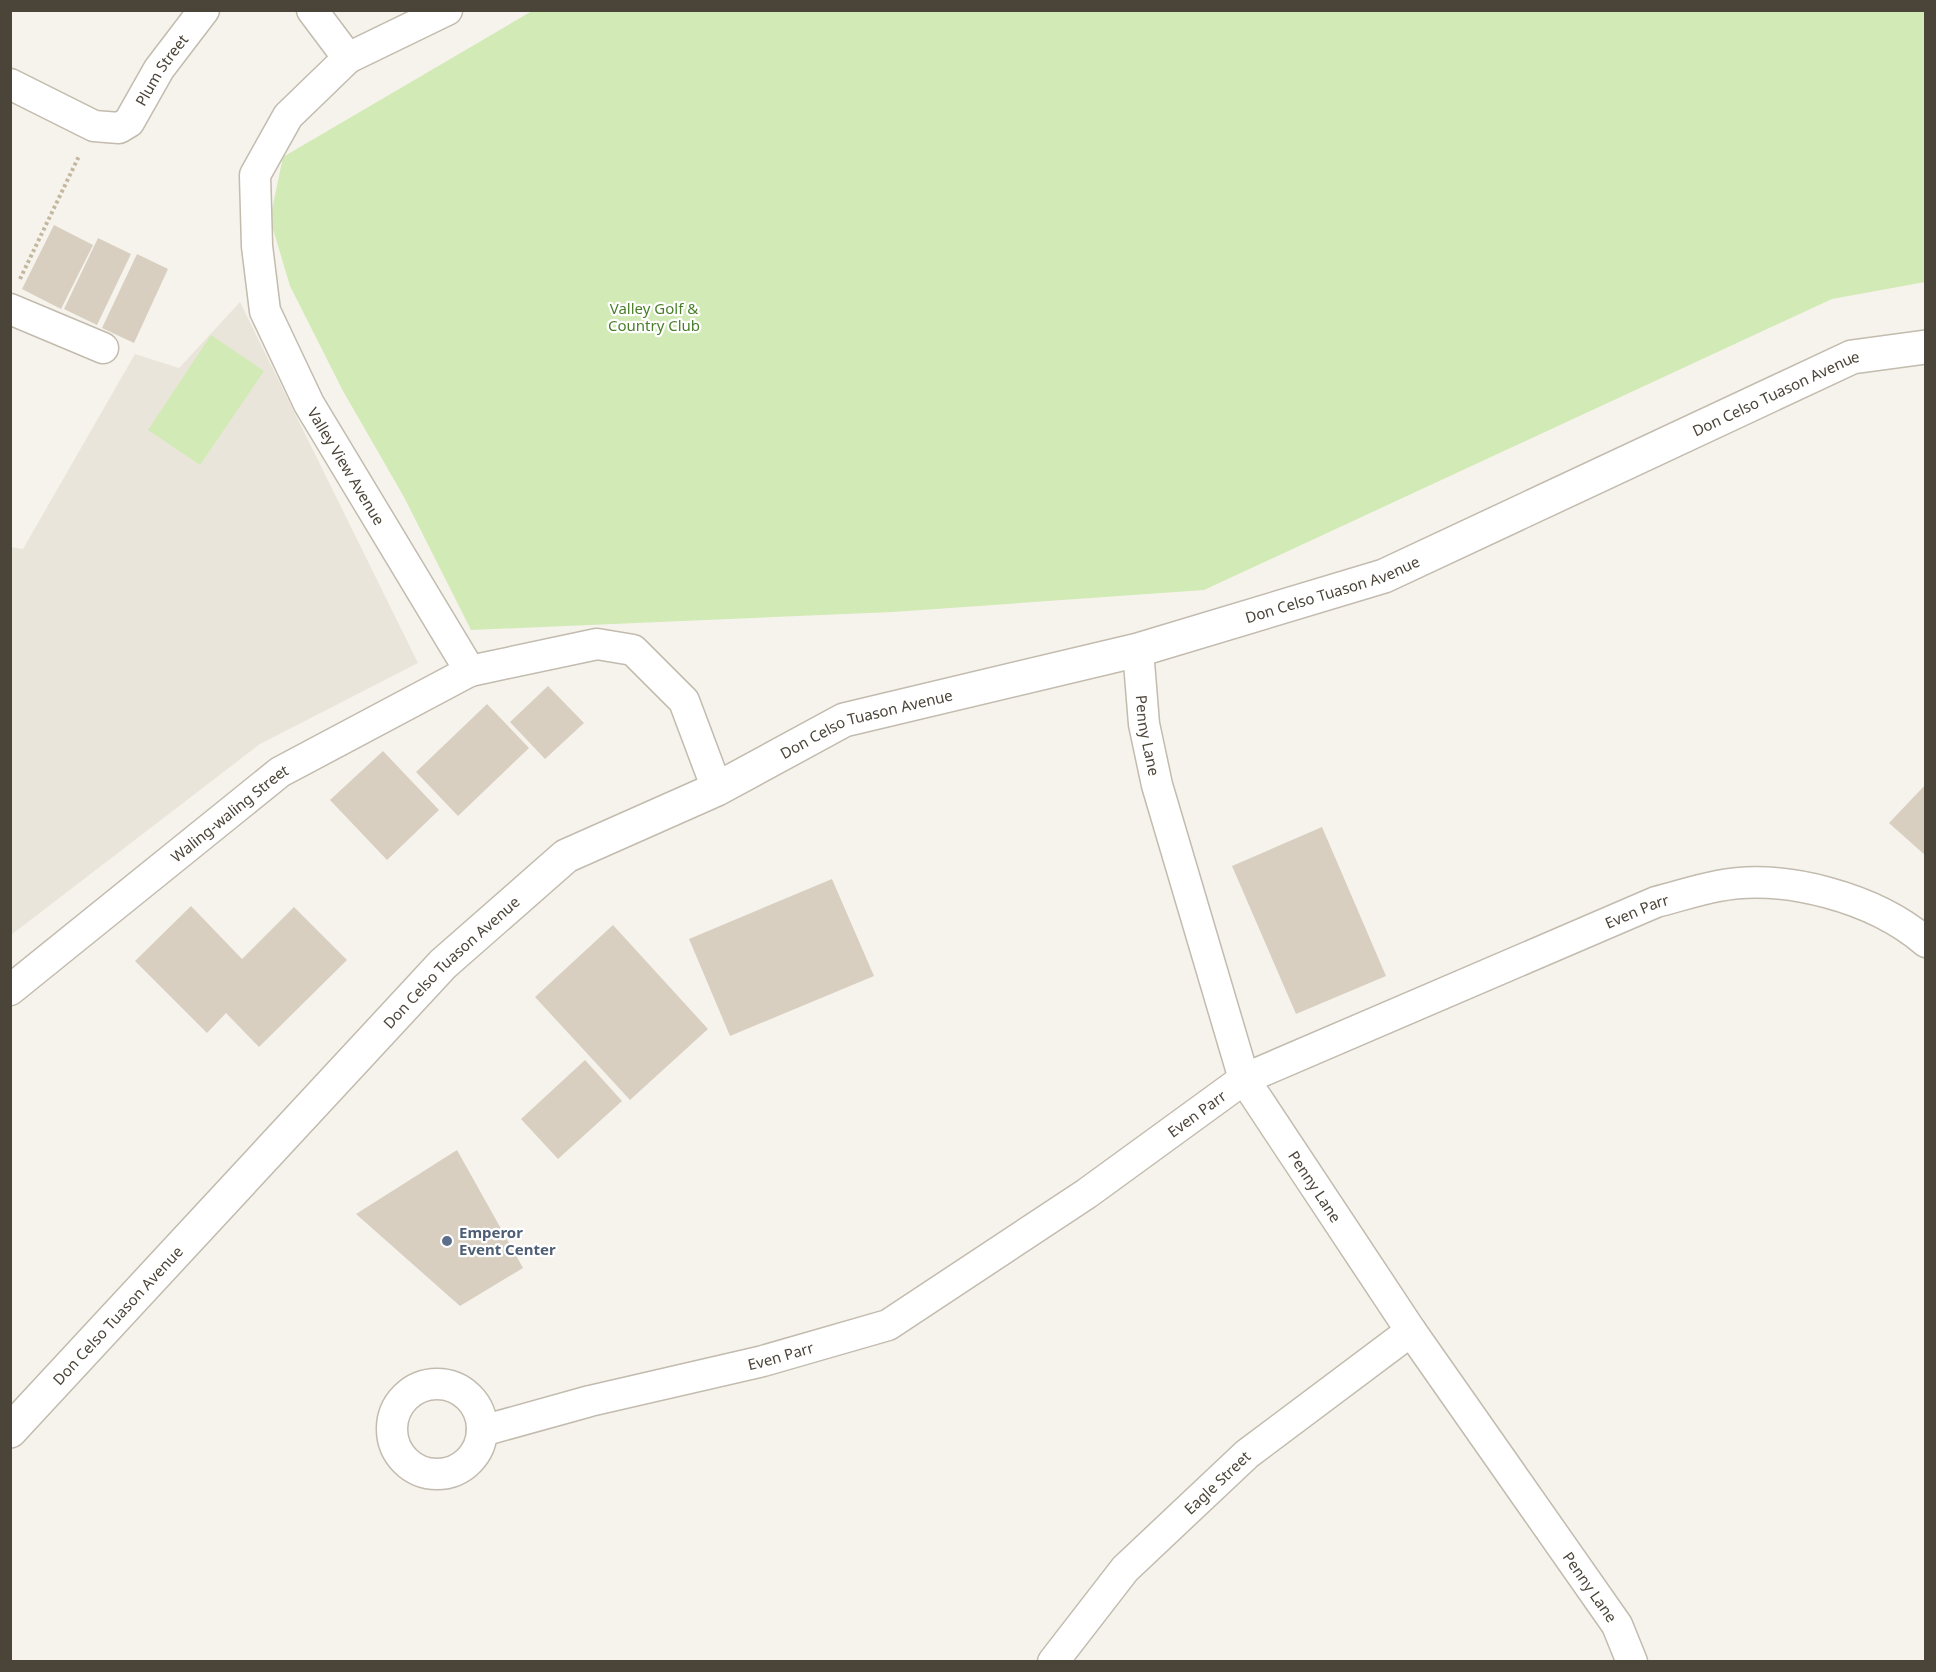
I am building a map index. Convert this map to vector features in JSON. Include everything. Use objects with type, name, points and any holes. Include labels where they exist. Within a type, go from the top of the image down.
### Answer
[{"type":"street","name":"Plum Street","points":[[106,127],[129,122],[159,69],[204,10]]},
{"type":"street","points":[[312,10],[348,58]]},
{"type":"street","name":"Valley View Avenue","points":[[447,10],[348,58],[288,116],[255,175],[257,246],[265,311],[309,404],[471,671]]},
{"type":"street","points":[[10,84],[106,127]]},
{"type":"street","points":[[13,308],[103,348]]},
{"type":"street","name":"Don Celso Tuason Avenue","points":[[10,1431],[442,963],[566,856],[717,789],[844,720],[1138,650],[1384,576],[1852,357],[1926,347]]},
{"type":"street","points":[[471,671],[597,644],[633,650],[684,701],[717,789]]},
{"type":"street","name":"Penny Lane","points":[[1138,650],[1144,724],[1157,785],[1244,1079],[1411,1331],[1617,1625],[1632,1662]]},
{"type":"street","name":"Waling-waling Street","points":[[10,990],[280,772],[471,671]]},
{"type":"street","name":"Even Parr","points":[[482,1431],[590,1401],[763,1361],[888,1324],[1086,1194],[1244,1079],[1656,902],[1720,885],[1772,883],[1827,892],[1868,906],[1926,942]]},
{"type":"street","name":"Eagle Street","points":[[1053,1662],[1125,1569],[1247,1454],[1411,1331]]},
{"type":"path","points":[[13,308],[106,127]]},
{"type":"shaded area","points":[[240,302],[418,663],[260,744],[11,935],[11,547],[23,549],[135,354],[179,368]]},
{"type":"green space","name":"Valley Golf & Country Club","points":[[532,11],[1925,11],[1925,282],[1832,299],[1204,590],[893,612],[471,630],[404,497],[343,391],[290,286],[270,219],[283,157]]},
{"type":"green space","points":[[211,335],[264,371],[200,465],[148,430]]},
{"type":"building","points":[[54,225],[93,245],[61,309],[22,289]]},
{"type":"building","points":[[98,238],[131,254],[97,325],[64,309]]},
{"type":"building","points":[[137,254],[168,269],[134,343],[102,328]]},
{"type":"building","points":[[548,686],[584,723],[545,759],[510,722]]},
{"type":"building","points":[[487,704],[529,748],[458,816],[416,772]]},
{"type":"building","points":[[383,751],[439,810],[387,860],[330,800]]},
{"type":"building","points":[[1926,784],[1926,856],[1889,823]]},
{"type":"building","points":[[1322,827],[1386,976],[1296,1014],[1232,866]]},
{"type":"building","points":[[832,879],[874,976],[730,1036],[689,939]]},
{"type":"building","points":[[191,906],[242,959],[294,907],[347,960],[259,1047],[226,1013],[207,1033],[135,961]]},
{"type":"building","points":[[613,925],[708,1029],[630,1100],[535,997]]},
{"type":"building","points":[[585,1060],[622,1101],[558,1159],[521,1119]]},
{"type":"building","name":"Emperor Event Center","points":[[457,1150],[523,1268],[460,1306],[356,1214]]},
{"type":"place","name":"Emperor Event Center","points":[[447,1241]]}]
